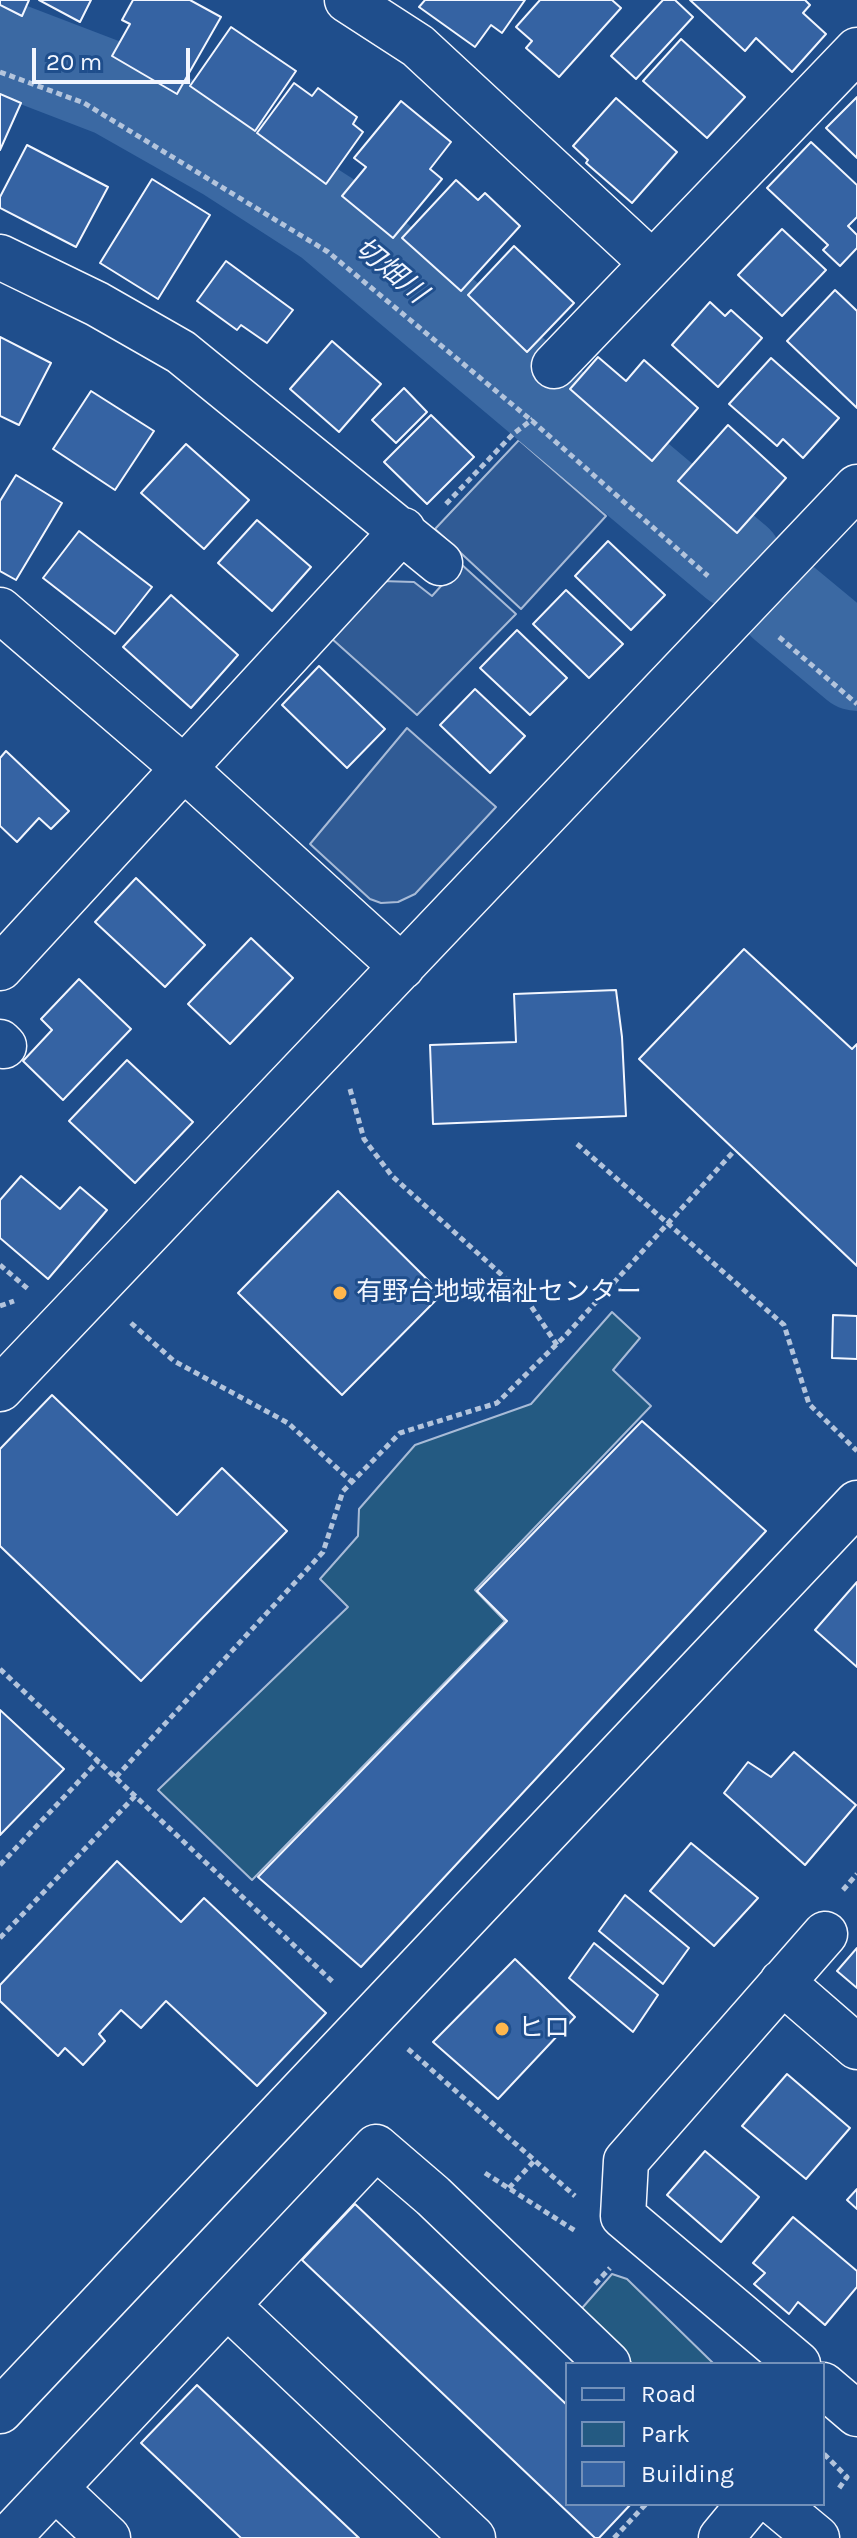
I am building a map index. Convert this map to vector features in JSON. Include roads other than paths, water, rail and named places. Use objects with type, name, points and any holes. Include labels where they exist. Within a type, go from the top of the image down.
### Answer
[{"type":"street","points":[[347,0],[418,46],[651,262]]},
{"type":"street","points":[[554,366],[857,50]]},
{"type":"street","points":[[0,257],[97,304],[181,352],[421,546],[183,768],[0,968]]},
{"type":"street","points":[[0,1389],[857,487]]},
{"type":"street","points":[[0,610],[183,768],[402,967]]},
{"type":"street","points":[[0,2411],[857,1503]]},
{"type":"street","points":[[796,2362],[623,2216],[626,2161],[825,1934]]},
{"type":"street","points":[[782,1982],[857,2047]]},
{"type":"street","points":[[8,2538],[229,2307],[376,2147],[433,2196],[606,2362]]},
{"type":"street","points":[[229,2307],[473,2538]]},
{"type":"street","points":[[825,2387],[857,2414]]},
{"type":"street","points":[[55,2488],[108,2538]]},
{"type":"street","points":[[721,2538],[747,2506]]},
{"type":"street","points":[[778,2506],[817,2538]]},
{"type":"waterway","name":"切畑川","points":[[0,46],[115,90],[226,153],[330,220],[736,562]]},
{"type":"waterway","name":"切畑川","points":[[785,604],[857,664]]},
{"type":"place","name":"有野台地域福祉センター","points":[[340,1293]]},
{"type":"place","name":"ヒロ","points":[[502,2029]]}]
